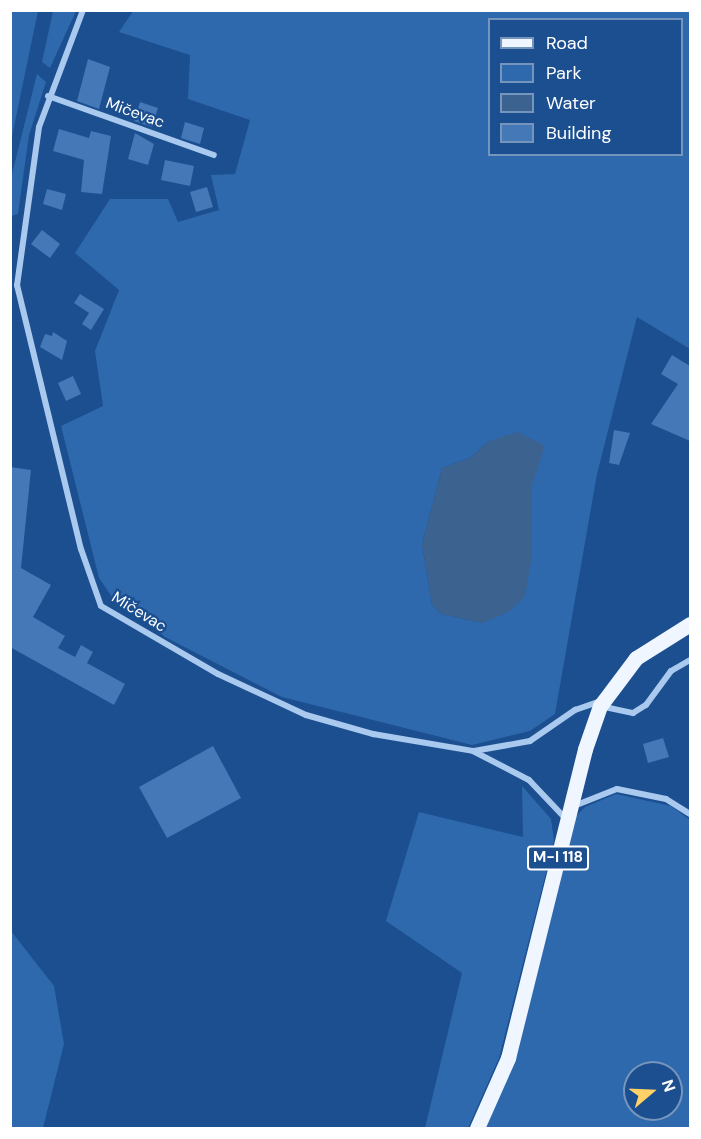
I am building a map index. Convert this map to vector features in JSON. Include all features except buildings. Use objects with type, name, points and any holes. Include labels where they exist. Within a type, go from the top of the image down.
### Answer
[{"type":"main road","name":"M-I 118","points":[[477,1128],[508,1058],[569,814],[602,703],[636,658],[690,624]]},
{"type":"street","name":"Mičevac","points":[[83,10],[48,96],[28,182],[17,285],[81,549],[101,606],[218,674],[306,715],[373,734],[473,751],[529,780],[569,814]]},
{"type":"street","name":"Mičevac","points":[[48,96],[214,155]]},
{"type":"street","points":[[473,751],[530,741],[575,710],[602,703],[633,713],[646,705],[671,671],[690,660]]},
{"type":"street","points":[[569,814],[617,789],[666,799],[690,814]]},
{"type":"green space","points":[[10,11],[38,11],[11,141]]},
{"type":"green space","points":[[53,11],[76,11],[50,68],[42,62]]},
{"type":"green space","points":[[133,11],[690,11],[690,349],[637,317],[597,474],[555,714],[530,731],[472,745],[282,697],[165,637],[127,603],[112,597],[99,578],[61,426],[103,406],[95,351],[119,290],[75,253],[110,199],[168,199],[178,222],[219,210],[211,175],[235,174],[250,120],[188,99],[190,55],[119,32]],"holes":[[[489,441],[532,485],[532,557],[483,623],[441,614],[432,604],[422,544],[442,468],[470,458]]]},
{"type":"green space","points":[[37,74],[46,82],[29,135],[18,214],[11,216],[11,178]]},
{"type":"green space","points":[[522,786],[551,819],[554,841],[499,1058],[468,1128],[425,1128],[462,973],[386,921],[419,812],[523,837]]},
{"type":"green space","points":[[616,794],[671,806],[690,820],[690,1128],[485,1128],[515,1056],[573,819],[585,807]]},
{"type":"green space","points":[[11,931],[54,986],[64,1044],[43,1128],[11,1128]]},
{"type":"water","points":[[518,432],[545,446],[532,485],[532,557],[525,596],[510,611],[483,623],[441,614],[432,604],[422,544],[442,468],[470,458],[489,441]]}]
